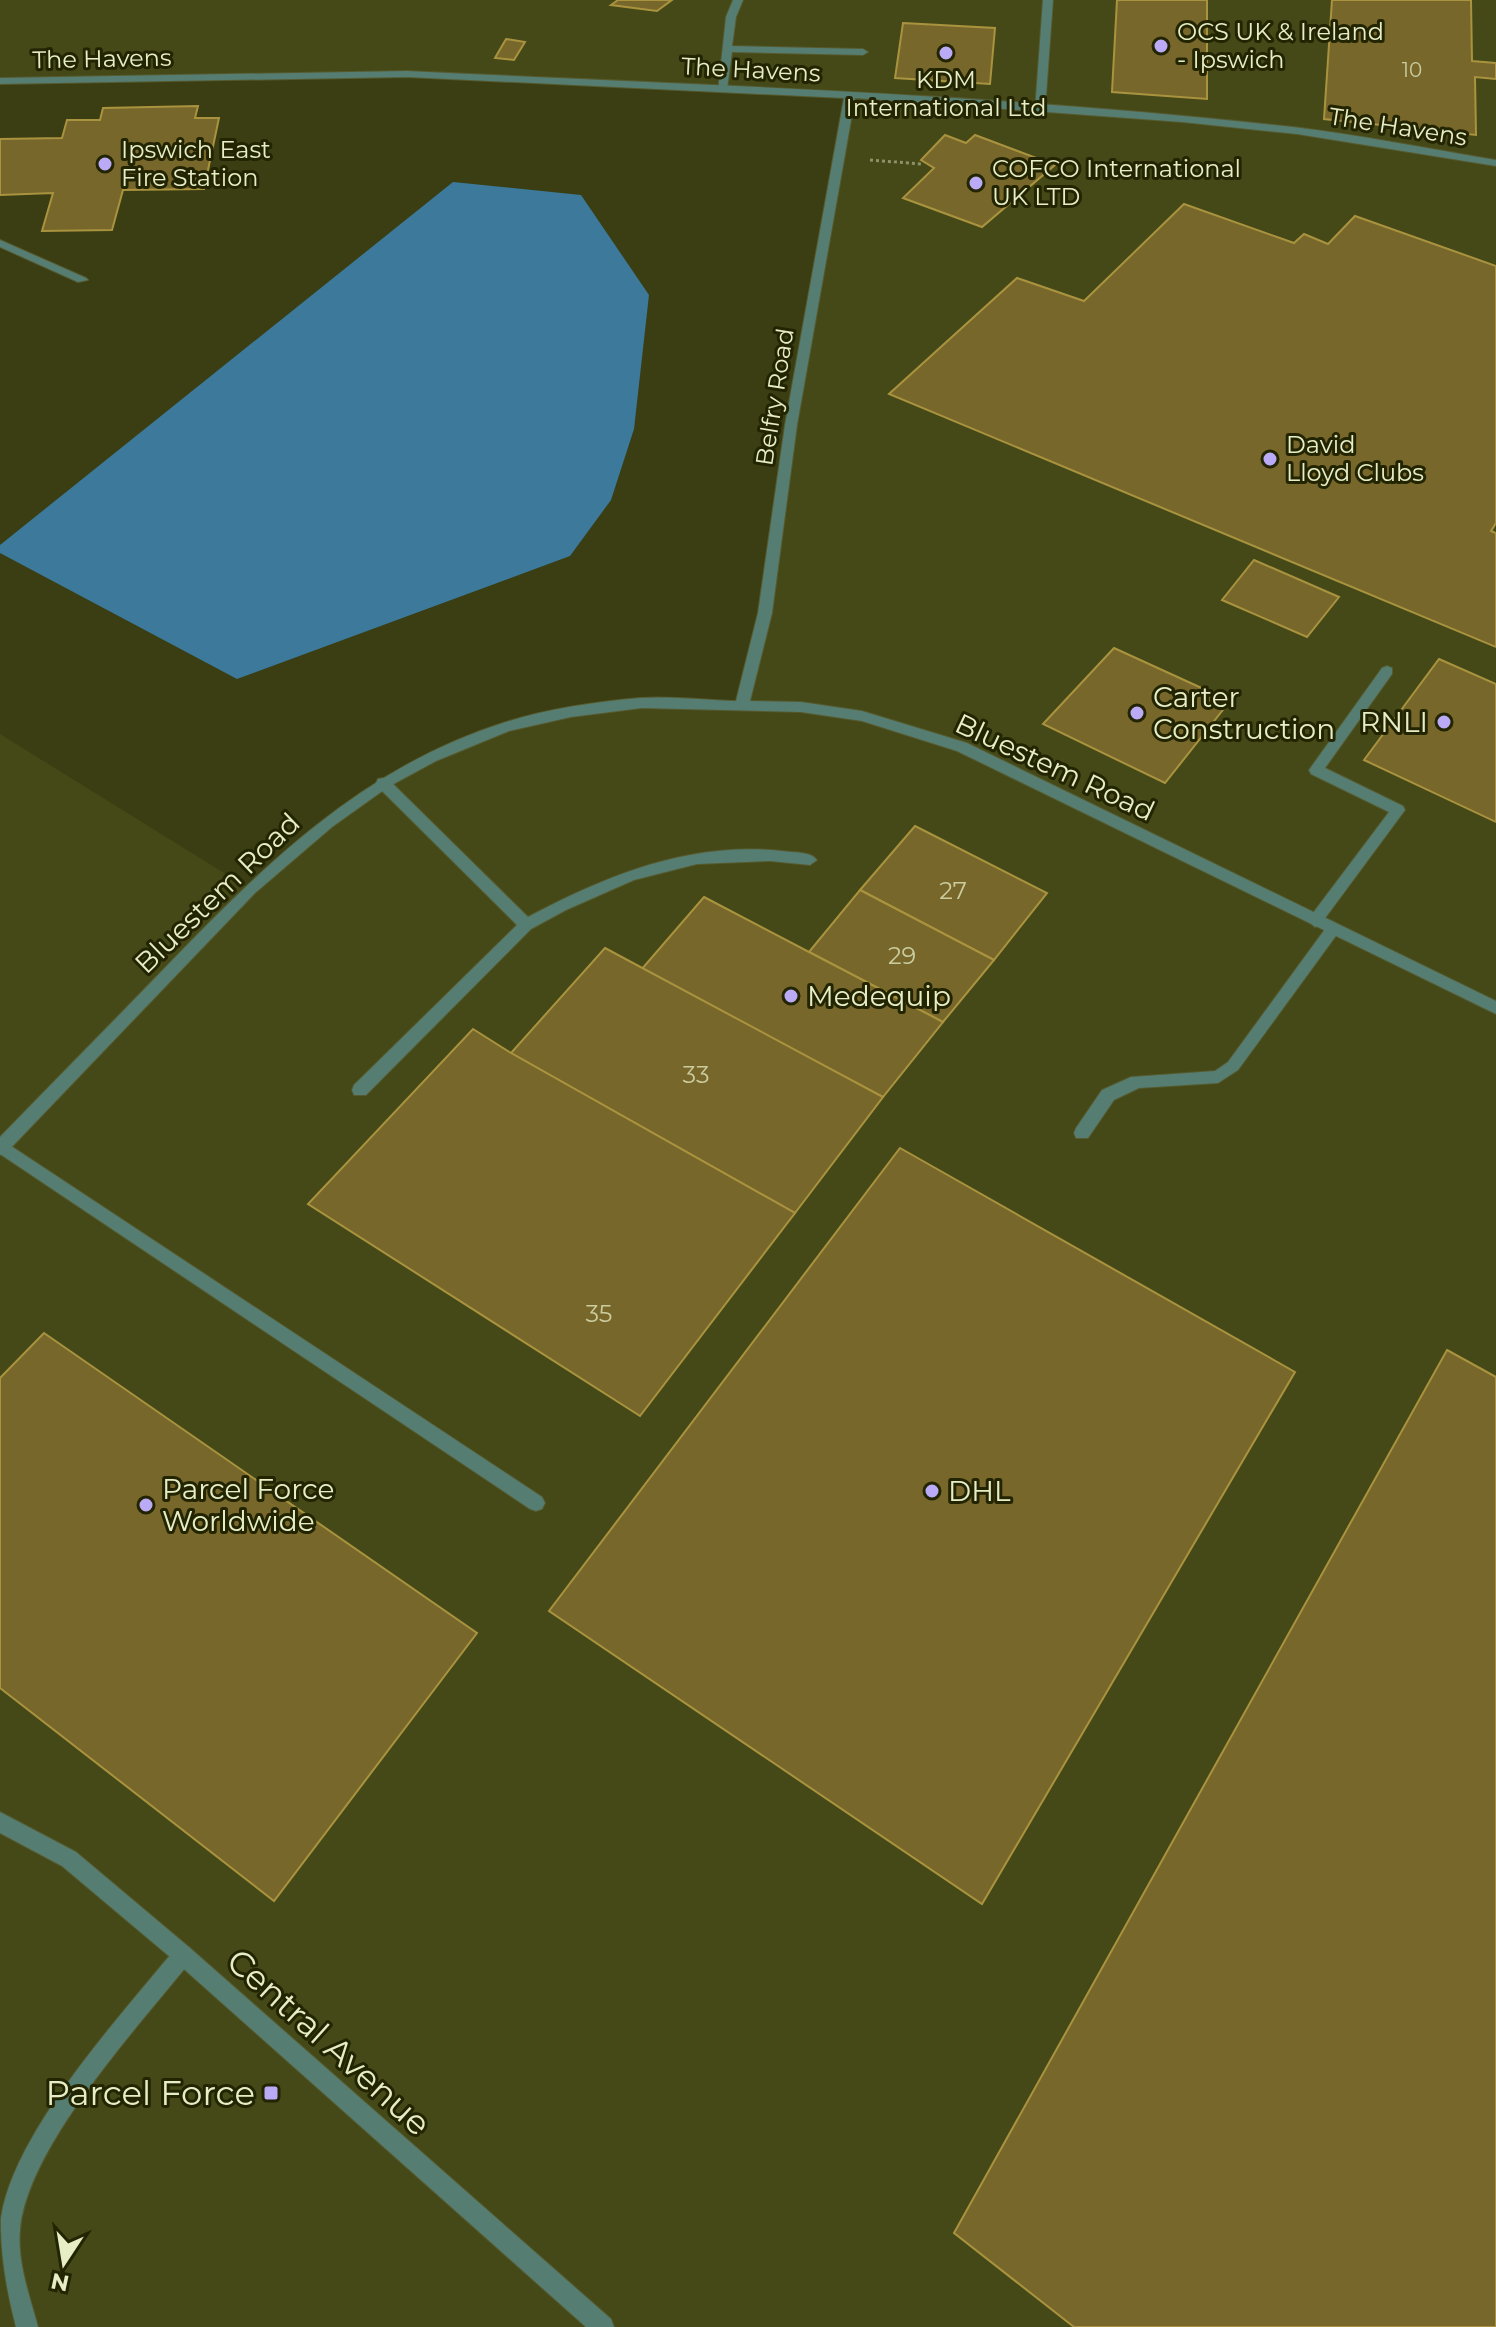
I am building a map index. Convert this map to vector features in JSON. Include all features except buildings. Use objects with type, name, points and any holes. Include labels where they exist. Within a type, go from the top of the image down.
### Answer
[{"type":"street","points":[[722,89],[731,17],[738,0]]},
{"type":"street","points":[[1040,110],[1048,0]]},
{"type":"street","points":[[727,49],[863,52]]},
{"type":"street","name":"The Havens","points":[[0,81],[407,74],[850,95],[1182,119],[1297,131],[1496,163]]},
{"type":"street","name":"Belfry Road","points":[[742,705],[765,613],[791,425],[850,95]]},
{"type":"street","points":[[0,243],[82,280]]},
{"type":"street","points":[[1315,921],[1398,810],[1316,770],[1387,671]]},
{"type":"street","name":"Bluestem Road","points":[[1,1148],[250,889],[327,823],[383,783],[431,757],[506,727],[571,712],[642,703],[801,707],[862,716],[962,747],[1496,1008]]},
{"type":"street","points":[[383,783],[526,925]]},
{"type":"street","points":[[360,1090],[526,925],[579,895],[631,873],[703,856],[768,853],[810,860]]},
{"type":"street","points":[[1082,1133],[1108,1095],[1137,1082],[1218,1077],[1233,1066],[1333,929]]},
{"type":"street","points":[[1,1148],[536,1503]]},
{"type":"street","name":"Central Avenue","points":[[0,1822],[69,1859],[183,1955],[603,2327]]},
{"type":"street","points":[[27,2327],[9,2230],[23,2176],[47,2134],[98,2063],[183,1955]]},
{"type":"path","points":[[860,159],[921,164]]},
{"type":"shaded area","points":[[0,0],[1496,0],[1496,2327],[0,2327],[0,734],[250,889],[383,783],[506,727],[642,703],[742,705],[850,96],[407,74],[0,81]]},
{"type":"water","points":[[453,182],[581,195],[649,295],[634,429],[611,500],[570,556],[237,679],[0,553],[0,545]]},
{"type":"place","name":"OCS UK & Ireland - Ipswich","points":[[1161,46]]},
{"type":"place","name":"KDM International Ltd","points":[[946,53]]},
{"type":"place","name":"Ipswich East Fire Station","points":[[105,164]]},
{"type":"place","name":"COFCO International UK LTD","points":[[976,183]]},
{"type":"place","name":"David Lloyd Clubs","points":[[1270,459]]},
{"type":"place","name":"Carter Construction","points":[[1137,713]]},
{"type":"place","name":"RNLI","points":[[1444,722]]},
{"type":"place","name":"Medequip","points":[[791,996]]},
{"type":"place","name":"DHL","points":[[932,1491]]},
{"type":"place","name":"Parcel Force Worldwide","points":[[146,1505]]},
{"type":"place","name":"Parcel Force","points":[[271,2093]]}]
